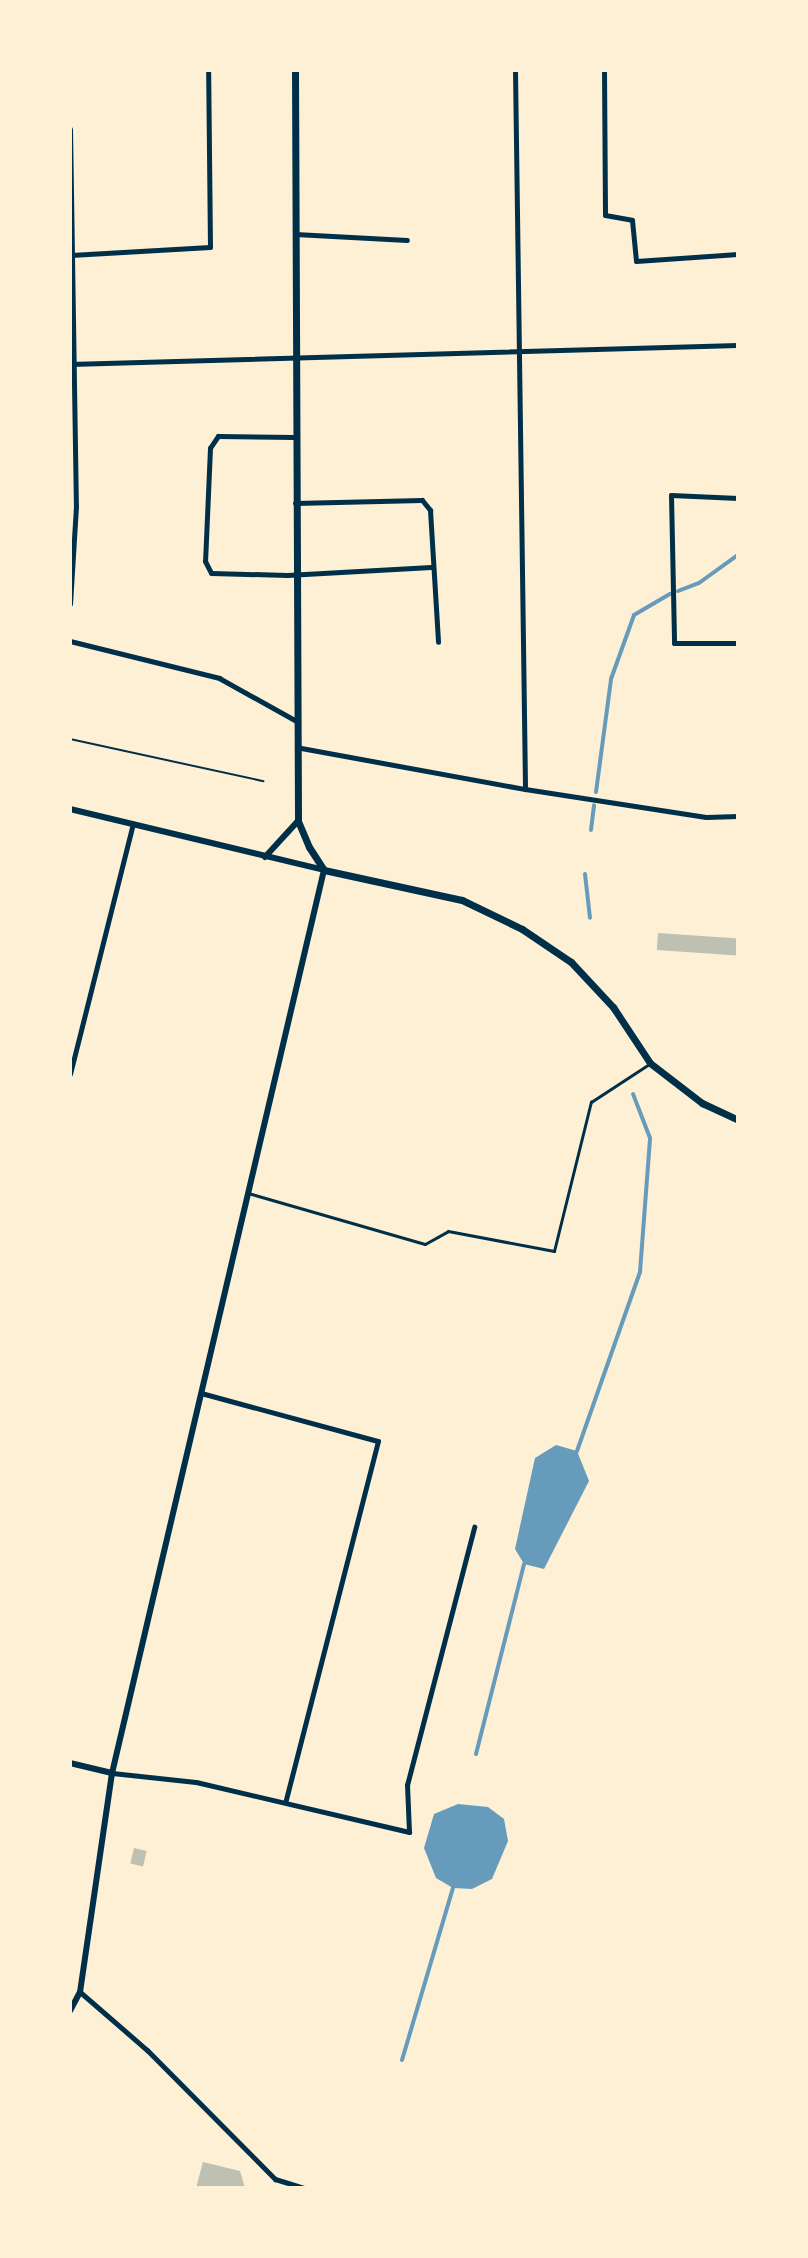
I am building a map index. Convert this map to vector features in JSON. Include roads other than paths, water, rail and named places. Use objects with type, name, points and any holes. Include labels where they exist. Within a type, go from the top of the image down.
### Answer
[{"type":"main road","points":[[295,70],[294,504],[301,748],[298,821],[324,870],[462,900],[522,929],[571,962],[613,1007],[650,1063],[702,1103],[738,1120]]},
{"type":"street","points":[[71,255],[210,247],[208,70]]},
{"type":"street","points":[[515,70],[522,351],[525,789]]},
{"type":"street","points":[[604,70],[605,215],[632,220],[636,261],[738,254]]},
{"type":"street","points":[[70,129],[73,506],[70,604]]},
{"type":"street","points":[[294,234],[407,240]]},
{"type":"street","points":[[72,364],[738,345]]},
{"type":"street","points":[[294,437],[218,436],[210,448],[205,561],[211,573],[295,574],[431,567]]},
{"type":"street","points":[[738,498],[671,495],[674,643],[738,643]]},
{"type":"street","points":[[294,504],[422,500],[430,510],[431,567],[438,642]]},
{"type":"street","points":[[70,641],[219,678],[299,722]]},
{"type":"street","points":[[301,748],[525,789],[706,817],[738,816]]},
{"type":"street","points":[[70,809],[324,870],[112,1773],[80,1992],[70,2011]]},
{"type":"street","points":[[265,857],[298,821]]},
{"type":"street","points":[[70,1074],[133,824]]},
{"type":"street","points":[[201,1393],[378,1441],[286,1800]]},
{"type":"street","points":[[70,1763],[112,1773],[286,1800],[409,1832],[407,1785],[474,1527]]},
{"type":"street","points":[[80,1992],[147,2050],[275,2179],[304,2188]]},
{"type":"street","points":[[269,2188],[275,2179]]},
{"type":"lane","points":[[248,1193],[425,1244],[448,1231],[554,1251],[591,1102],[650,1063]]},
{"type":"water","points":[[556,1445],[577,1451],[589,1481],[544,1569],[524,1564],[515,1549],[535,1458]]},
{"type":"water","points":[[458,1804],[488,1807],[504,1819],[508,1841],[492,1879],[472,1889],[453,1888],[436,1878],[424,1848],[434,1814]]},
{"type":"waterway","points":[[678,591],[699,583],[738,555]]},
{"type":"waterway","points":[[596,792],[611,679],[634,615],[670,594]]},
{"type":"waterway","points":[[591,830],[594,805]]},
{"type":"waterway","points":[[585,874],[590,918]]},
{"type":"waterway","points":[[577,1451],[640,1272],[650,1138],[633,1094]]},
{"type":"waterway","points":[[476,1754],[524,1564]]},
{"type":"waterway","points":[[402,2060],[453,1888]]}]
